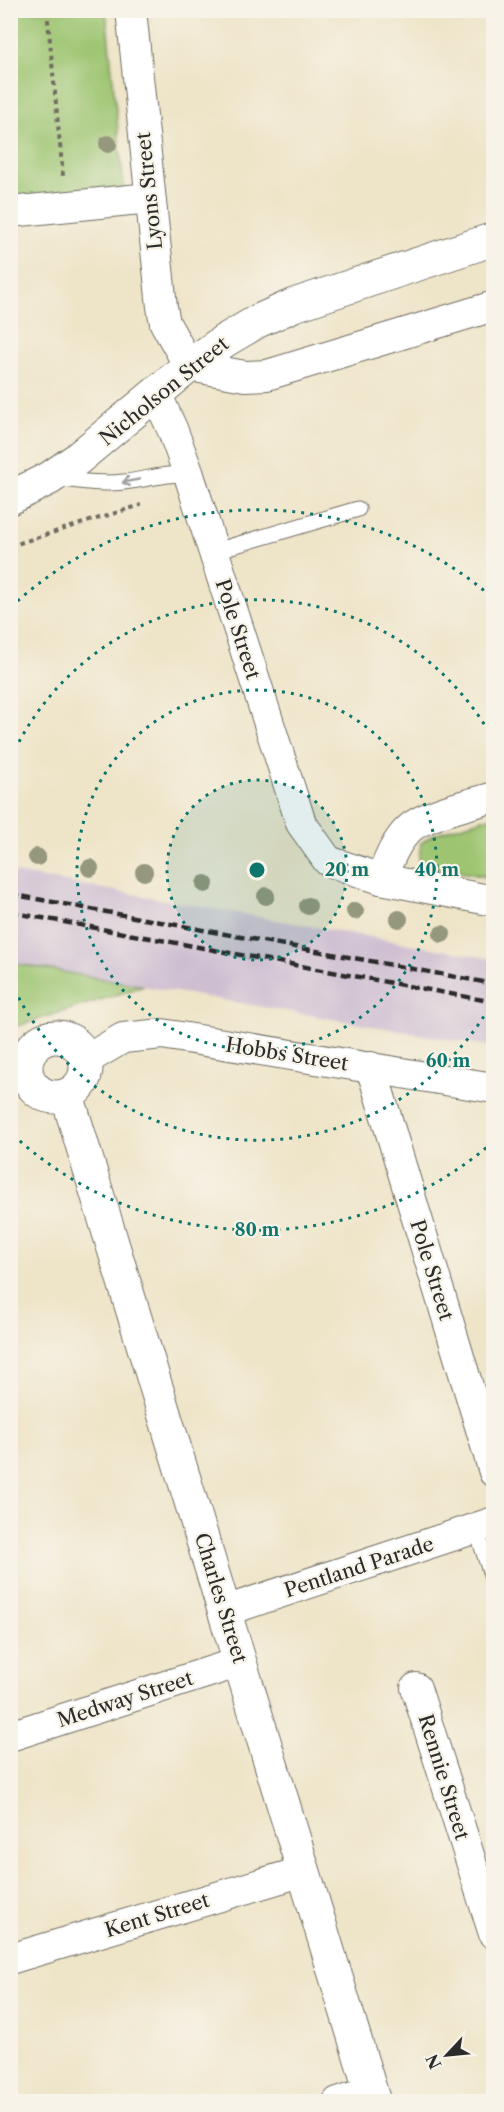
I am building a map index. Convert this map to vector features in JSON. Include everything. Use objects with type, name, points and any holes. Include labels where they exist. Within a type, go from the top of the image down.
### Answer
[{"type":"street","name":"Lyons Street","points":[[131,10],[164,318],[169,332],[189,366]]},
{"type":"street","points":[[10,212],[150,198]]},
{"type":"street","name":"Nicholson Street","points":[[10,498],[50,478],[93,448],[189,366],[241,330],[294,305],[494,239]]},
{"type":"street","points":[[189,366],[245,376],[267,375],[494,306]]},
{"type":"street","name":"Pole Street","points":[[156,393],[189,475],[301,823],[328,861],[381,879]]},
{"type":"street","points":[[494,797],[423,820],[409,829],[394,850],[381,879],[494,901]]},
{"type":"street","name":"Hobbs Street","points":[[86,1060],[123,1038],[162,1034],[494,1088]]},
{"type":"street","points":[[52,1037],[63,1038],[73,1042],[81,1050],[86,1060],[86,1071],[83,1081],[76,1090],[56,1097],[46,1095],[36,1089],[17,1059],[42,1041],[52,1037]]},
{"type":"street","name":"Pole Street","points":[[371,1067],[494,1472]]},
{"type":"street","name":"Charles Street","points":[[67,1095],[373,2096]]},
{"type":"street","name":"Pentland Parade","points":[[225,1611],[485,1525]]},
{"type":"street","name":"Medway Street","points":[[10,1736],[240,1662]]},
{"type":"street","name":"Rennie Street","points":[[416,1688],[494,1934]]},
{"type":"street","name":"Kent Street","points":[[10,1959],[304,1871]]},
{"type":"street","points":[[338,2102],[373,2096]]},
{"type":"lane","points":[[50,478],[111,483],[134,481],[158,475],[189,475]]},
{"type":"lane","points":[[212,552],[358,509]]},
{"type":"lane","points":[[485,1525],[494,1584]]},
{"type":"path","points":[[47,10],[64,184]]},
{"type":"path","points":[[10,546],[144,504]]},
{"type":"shaded area","points":[[10,872],[493,959],[493,1047],[11,963]]},
{"type":"green space","points":[[11,11],[106,11],[124,190],[11,202]]},
{"type":"green space","points":[[493,816],[493,878],[423,865],[419,859],[421,843],[434,834]]},
{"type":"green space","points":[[11,963],[144,986],[11,1028]]},
{"type":"railway","points":[[10,894],[494,984]]},
{"type":"railway","points":[[10,912],[494,1002]]}]
